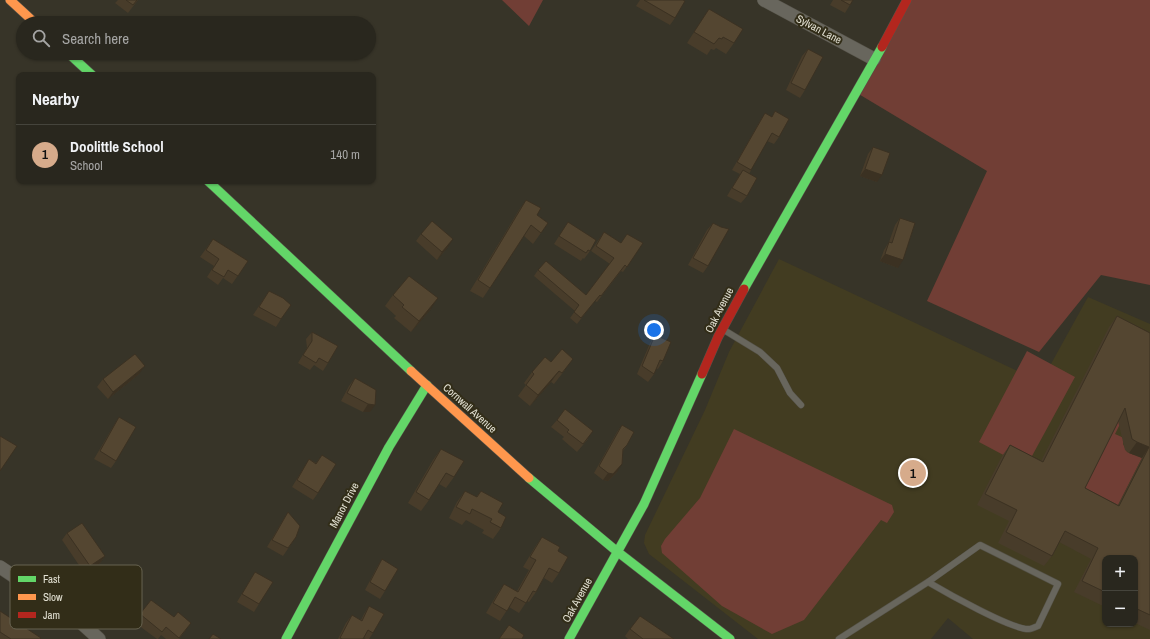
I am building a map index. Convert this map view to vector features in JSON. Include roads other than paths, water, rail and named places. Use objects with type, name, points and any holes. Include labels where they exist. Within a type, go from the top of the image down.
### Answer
[{"type":"street","points":[[10,0],[27,16]]},
{"type":"street","name":"Sylvan Lane","points":[[764,0],[874,59]]},
{"type":"street","name":"Oak Avenue","points":[[569,639],[618,552],[662,468],[722,329],[754,269],[857,93],[907,0]]},
{"type":"street","points":[[76,60],[89,72]]},
{"type":"street","name":"Cornwall Avenue","points":[[211,184],[427,385],[547,493],[618,552],[730,639]]},
{"type":"street","name":"Manor Drive","points":[[286,639],[400,428],[427,385]]},
{"type":"street","points":[[0,567],[10,574]]},
{"type":"street","points":[[88,629],[99,639]]},
{"type":"lane","points":[[722,329],[760,352],[777,368],[790,393],[801,405]]},
{"type":"lane","points":[[839,639],[928,582],[980,545],[1058,584],[1038,626],[1029,629],[1016,627],[949,595],[928,582]]},
{"type":"place","name":"Doolittle School","points":[[913,473]]}]
